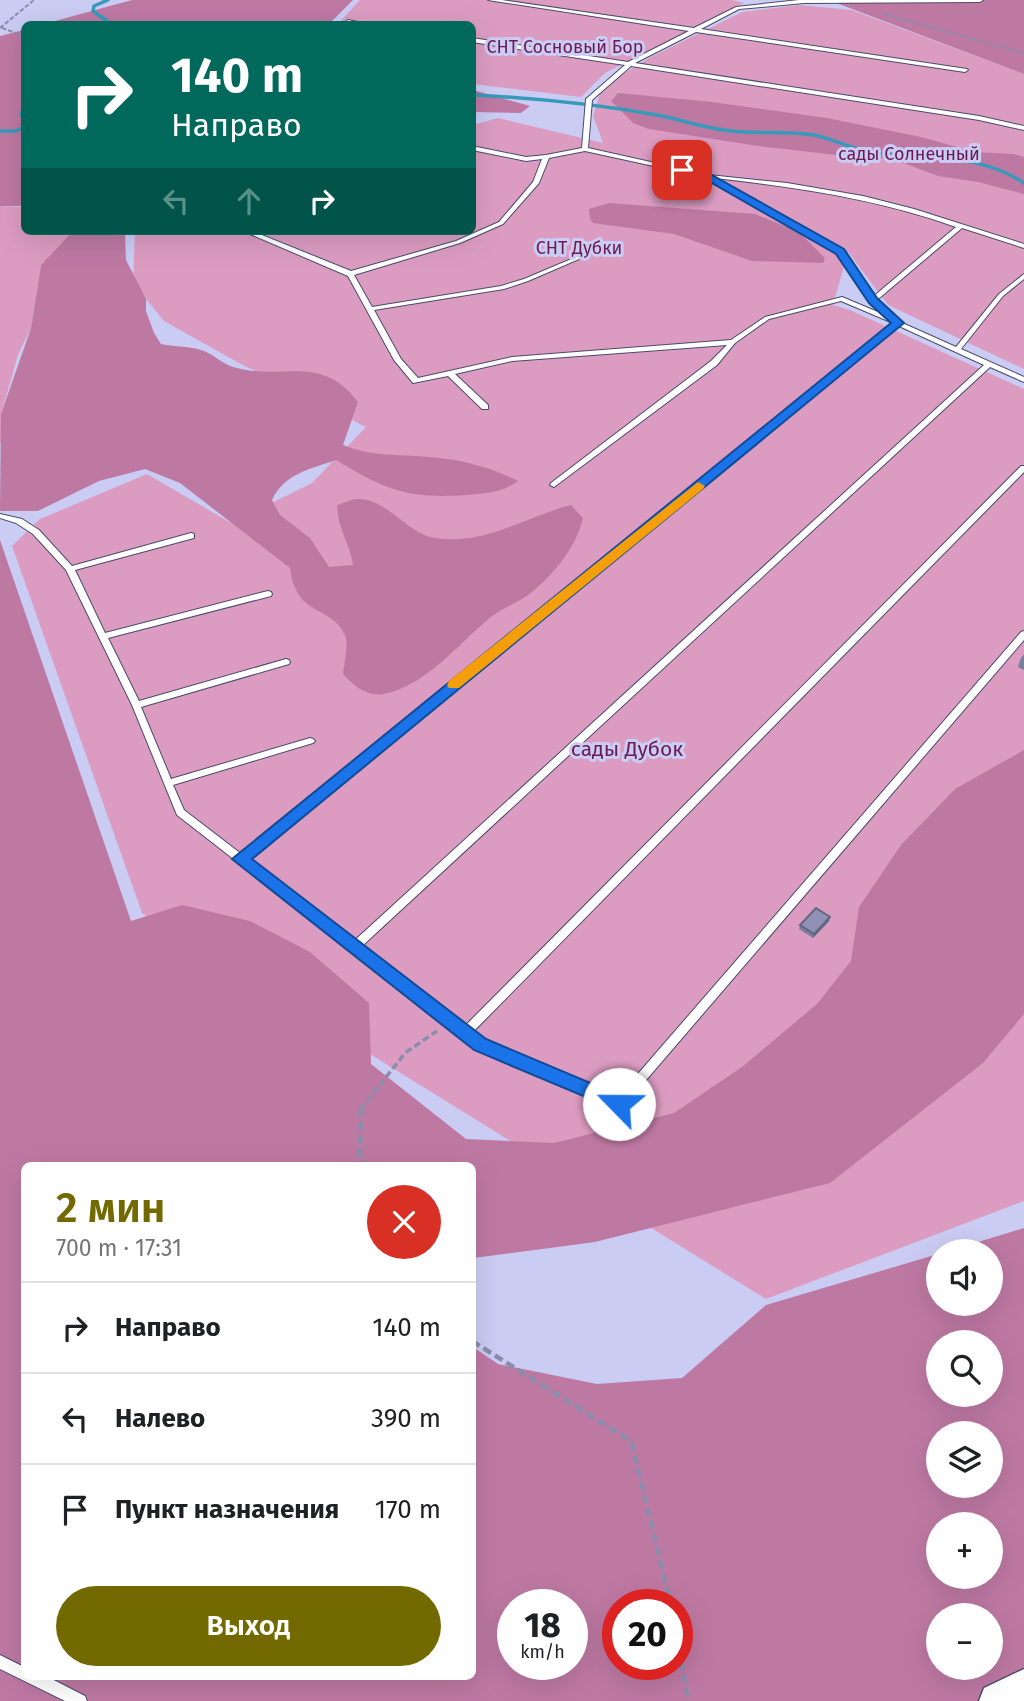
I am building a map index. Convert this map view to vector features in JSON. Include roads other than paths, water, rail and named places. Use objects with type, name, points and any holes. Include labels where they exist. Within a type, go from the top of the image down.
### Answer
[{"type":"street","points":[[997,1701],[1024,1687]]},
{"type":"lane","points":[[491,0],[965,70]]},
{"type":"lane","points":[[585,149],[589,99],[631,63],[738,8],[803,1],[981,0]]},
{"type":"lane","points":[[476,41],[979,118],[1024,128]]},
{"type":"lane","points":[[476,149],[526,159],[546,158],[585,149],[706,176],[763,181],[857,198],[910,210],[1024,246]]},
{"type":"lane","points":[[476,234],[501,223],[536,183],[546,158]]},
{"type":"lane","points":[[706,176],[840,251],[873,300],[898,323]]},
{"type":"lane","points":[[873,300],[961,226]]},
{"type":"lane","points":[[256,235],[349,273],[398,360],[416,380],[512,359],[733,342]]},
{"type":"lane","points":[[349,273],[474,235]]},
{"type":"lane","points":[[370,309],[502,288],[526,281],[597,250]]},
{"type":"lane","points":[[957,350],[1001,295],[1024,276]]},
{"type":"lane","points":[[554,485],[714,363],[733,342],[767,318],[842,299],[1024,380]]},
{"type":"lane","points":[[240,859],[898,323]]},
{"type":"lane","points":[[354,947],[989,364]]},
{"type":"lane","points":[[449,373],[485,407]]},
{"type":"lane","points":[[465,1033],[1024,468]]},
{"type":"lane","points":[[0,516],[19,521],[36,532],[70,569],[135,705],[180,812],[480,1045],[619,1104],[1024,634]]},
{"type":"lane","points":[[70,569],[191,536]]},
{"type":"lane","points":[[103,636],[268,594]]},
{"type":"lane","points":[[135,705],[286,663]]},
{"type":"lane","points":[[168,783],[310,741]]},
{"type":"lane","points":[[0,1662],[21,1672]]},
{"type":"lane","points":[[38,1680],[80,1701]]},
{"type":"waterway","points":[[107,21],[93,11],[94,6],[108,0]]},
{"type":"waterway","points":[[476,95],[611,108],[735,131],[814,135],[870,152],[948,159],[987,166],[1024,183]]},
{"type":"waterway","points":[[0,131],[21,128]]},
{"type":"park label","name":"СНТ Сосновый Бор","points":[[565,47]]},
{"type":"park label","name":"сады Солнечный","points":[[909,154]]},
{"type":"park label","name":"СНТ Дубки","points":[[579,248]]},
{"type":"park label","name":"сады Дубок","points":[[627,749]]}]
